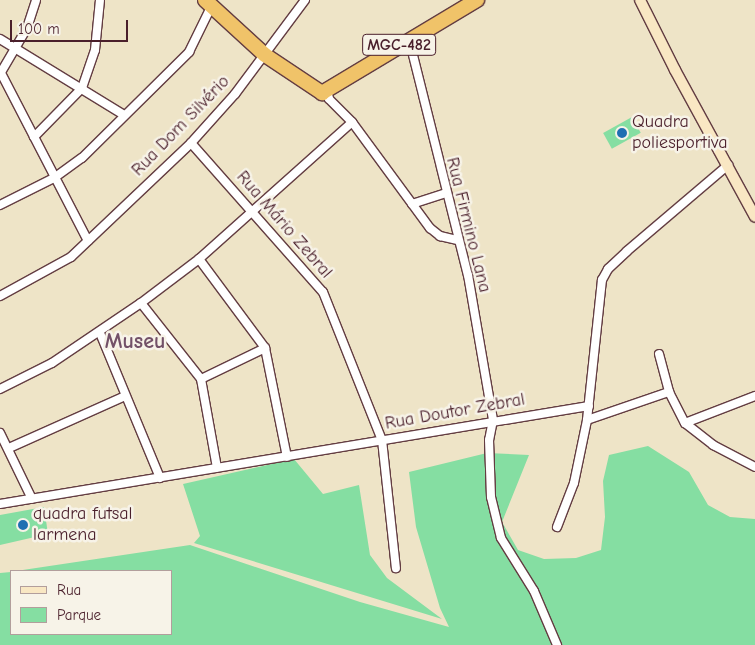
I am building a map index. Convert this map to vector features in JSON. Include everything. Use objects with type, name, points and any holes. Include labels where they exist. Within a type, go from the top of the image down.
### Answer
[{"type":"highway","name":"MGC-482","points":[[325,92],[409,39],[477,0]]},
{"type":"highway","points":[[209,2],[266,55],[325,92]]},
{"type":"main road","points":[[640,0],[675,70],[755,218]]},
{"type":"street","points":[[36,0],[16,48],[0,73],[88,241]]},
{"type":"street","points":[[34,137],[82,88],[95,50],[100,0]]},
{"type":"street","name":"Rua Dom Silvério","points":[[0,296],[71,257],[191,143],[266,55],[305,0]]},
{"type":"street","points":[[0,204],[54,178],[82,158],[124,114],[189,52],[209,2]]},
{"type":"street","points":[[0,39],[124,114]]},
{"type":"street","name":"Rua Firmino Lana","points":[[409,39],[445,193],[468,275],[493,420],[489,440],[489,474],[501,538],[534,591],[557,645]]},
{"type":"street","points":[[325,92],[328,99],[352,122],[412,204],[440,236],[458,240]]},
{"type":"street","points":[[0,389],[52,363],[100,333],[141,303],[199,259],[352,122]]},
{"type":"street","name":"Rua Mário Zebral","points":[[191,143],[323,292],[382,440],[396,568]]},
{"type":"street","points":[[557,527],[574,483],[587,420],[600,292],[608,269],[728,165]]},
{"type":"street","points":[[412,204],[445,193]]},
{"type":"street","points":[[199,259],[265,348],[287,457]]},
{"type":"street","points":[[141,303],[201,379],[216,468]]},
{"type":"street","points":[[100,333],[160,478]]},
{"type":"street","points":[[201,379],[265,348]]},
{"type":"street","points":[[659,354],[669,392],[685,423],[713,445],[755,467]]},
{"type":"street","points":[[587,420],[669,392]]},
{"type":"street","points":[[8,448],[125,396]]},
{"type":"street","points":[[685,423],[755,396]]},
{"type":"street","name":"Rua Doutor Zebral","points":[[0,504],[287,457],[493,420],[589,406]]},
{"type":"street","points":[[0,433],[32,499]]},
{"type":"green space","name":"Quadra poliesportiva","points":[[632,117],[641,133],[612,149],[603,133]]},
{"type":"green space","points":[[648,446],[689,472],[708,505],[730,517],[755,519],[755,645],[0,645],[0,573],[10,572],[10,635],[172,635],[172,570],[23,570],[190,545],[360,602],[449,627],[440,608],[416,527],[409,472],[487,453],[529,455],[502,522],[518,550],[544,559],[576,558],[601,550],[605,517],[603,481],[609,455]]},
{"type":"green space","points":[[294,459],[323,494],[359,485],[370,555],[387,578],[442,619],[194,543],[200,536],[183,484]]},
{"type":"green space","name":"quadra futsal larmena","points":[[44,507],[48,534],[0,545],[0,515]]},
{"type":"place","name":"Quadra poliesportiva","points":[[622,133]]},
{"type":"place","name":"quadra futsal larmena","points":[[23,525]]},
{"type":"district","name":"Museu","points":[[135,342]]}]
